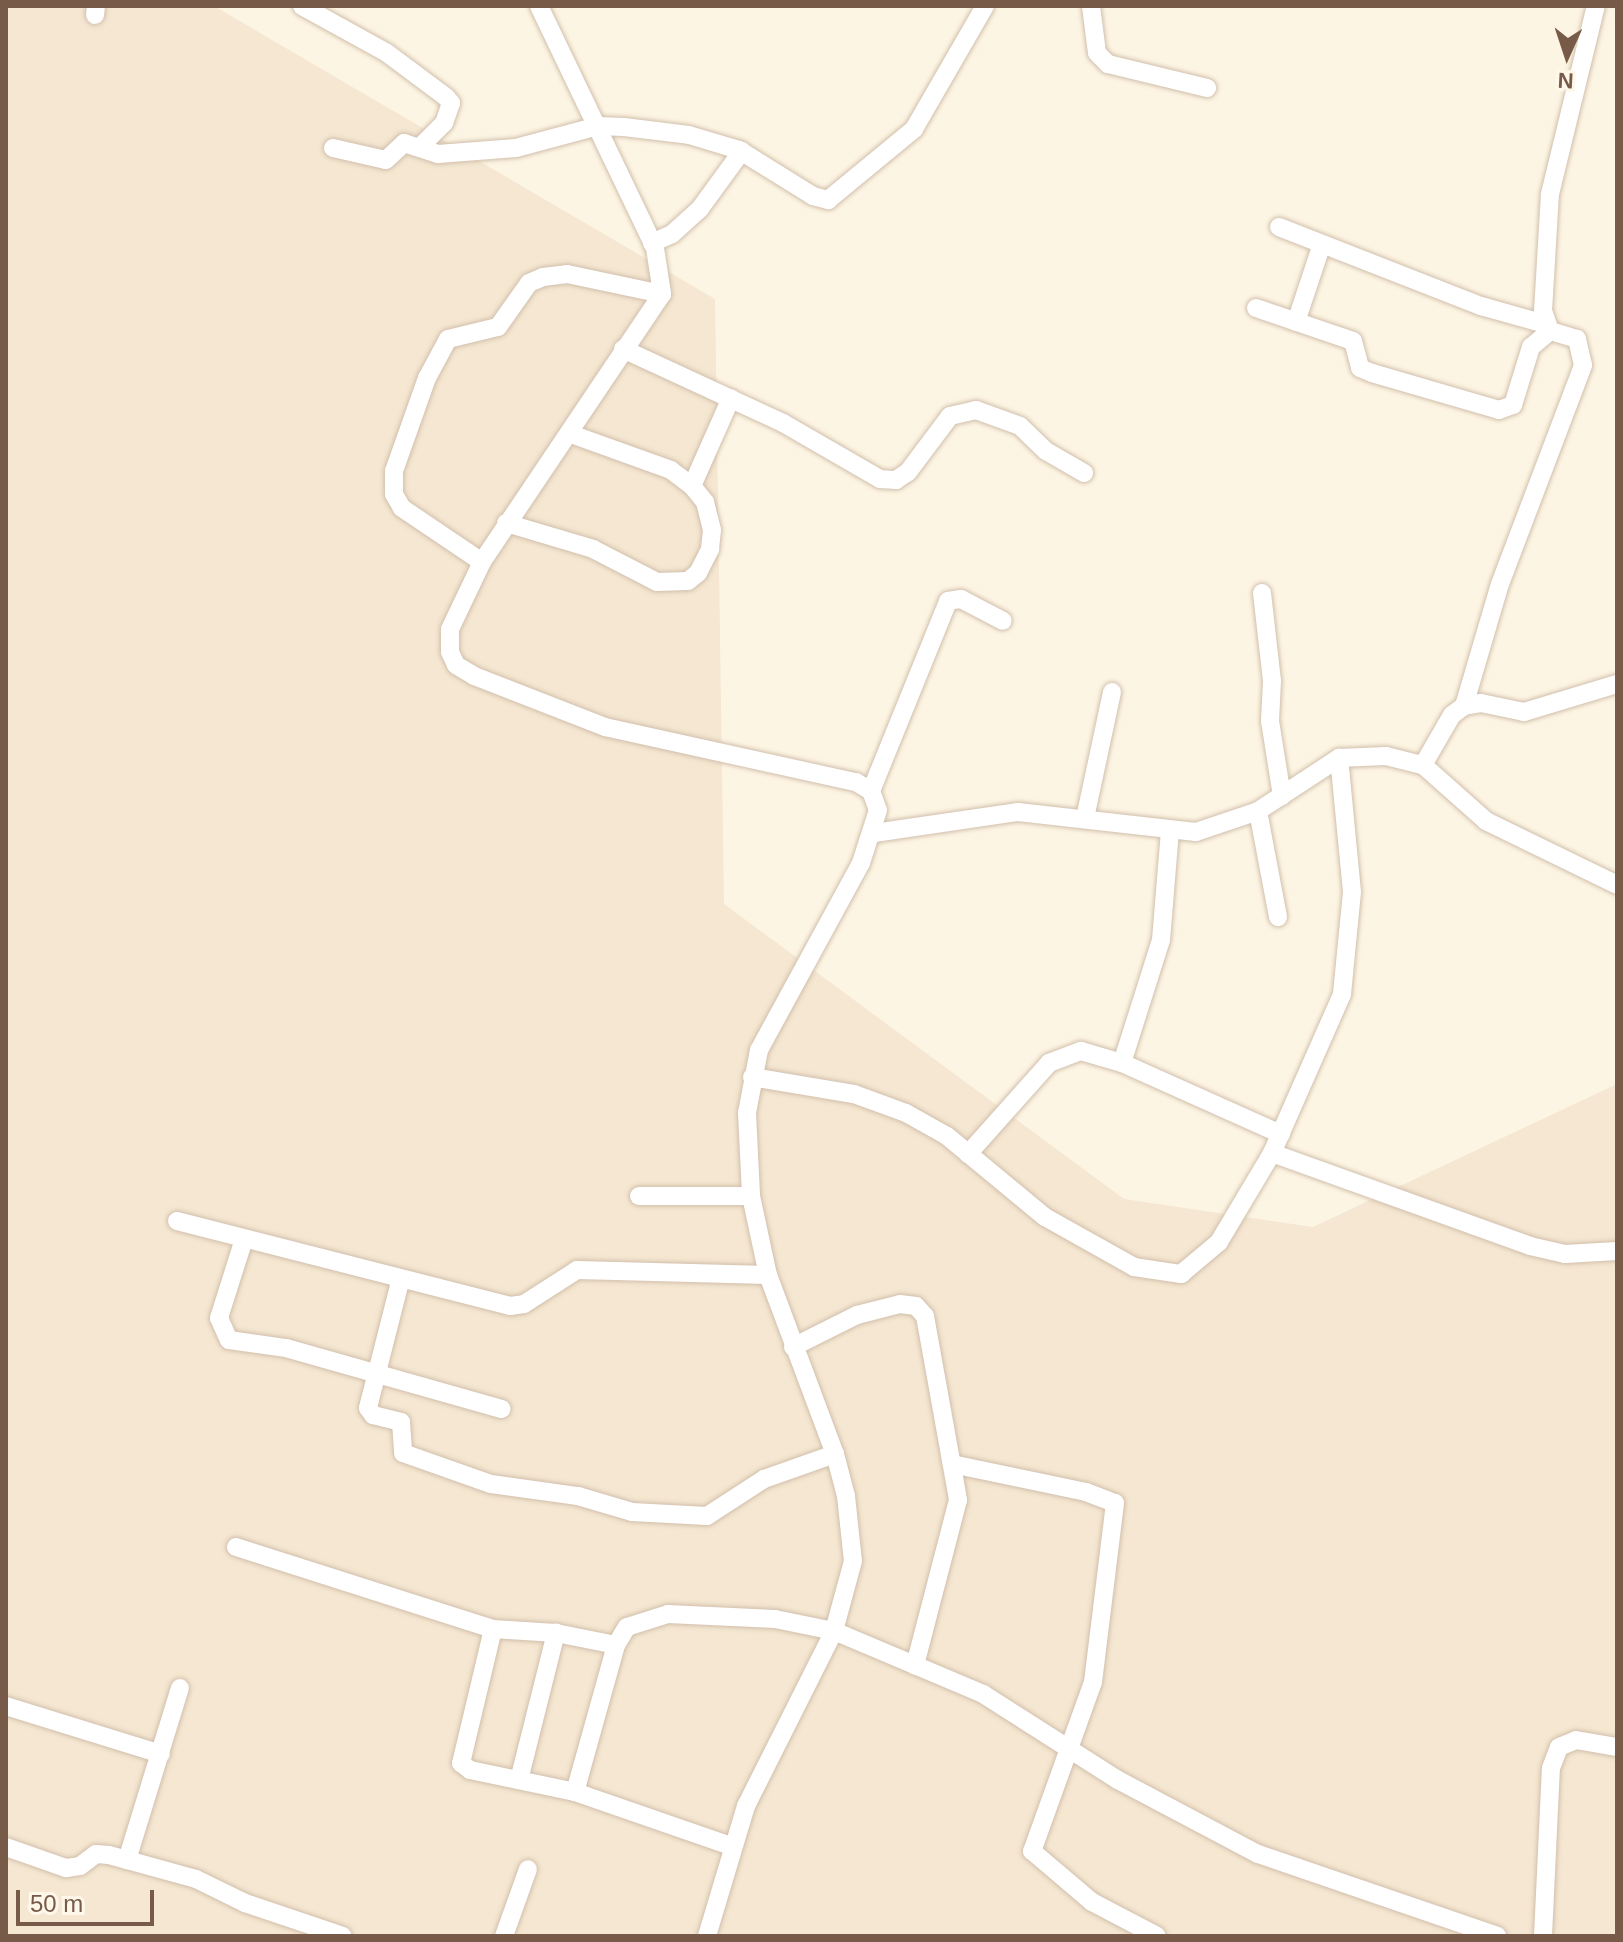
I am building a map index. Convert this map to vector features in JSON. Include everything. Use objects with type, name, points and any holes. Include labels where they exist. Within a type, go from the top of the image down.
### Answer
[{"type":"street","points":[[302,6],[328,12],[451,103],[444,123],[419,148]]},
{"type":"street","points":[[539,6],[652,243],[662,294],[623,349],[571,434],[506,523],[482,562],[448,642],[456,665],[474,676],[605,727],[685,748],[825,772],[871,791]]},
{"type":"street","points":[[333,148],[376,161],[386,160],[404,143],[438,154],[516,148],[598,126],[689,135],[742,151],[821,201],[838,195],[914,129],[985,6]]},
{"type":"street","points":[[1091,6],[1097,53],[1108,64],[1207,88]]},
{"type":"street","points":[[1256,308],[1353,341],[1360,368],[1372,373],[1499,410],[1513,405],[1531,347],[1547,327],[1550,194],[1596,6]]},
{"type":"street","points":[[652,243],[672,234],[699,210],[742,151]]},
{"type":"street","points":[[1279,227],[1481,306],[1577,339],[1583,365],[1500,584],[1464,706]]},
{"type":"street","points":[[1296,322],[1322,244]]},
{"type":"street","points":[[482,562],[402,508],[394,494],[394,471],[427,378],[448,339],[498,327],[529,283],[543,277],[567,274],[662,294]]},
{"type":"street","points":[[623,349],[731,398],[880,479],[896,480],[908,472],[950,416],[976,410],[1020,426],[1046,451],[1084,473]]},
{"type":"street","points":[[692,486],[731,398]]},
{"type":"street","points":[[506,523],[593,549],[643,578],[674,584],[698,573],[710,549],[710,515],[692,486],[671,470],[571,434]]},
{"type":"street","points":[[1262,593],[1272,681],[1270,721],[1282,796]]},
{"type":"street","points":[[707,1936],[731,1846],[746,1806],[834,1631],[853,1561],[846,1496],[835,1454],[768,1275],[751,1196],[747,1113],[752,1077],[775,1016],[874,833],[878,810],[871,791],[948,601],[961,599],[1003,621]]},
{"type":"street","points":[[1423,765],[1452,715],[1464,706],[1481,703],[1524,712],[1617,684]]},
{"type":"street","points":[[1085,818],[1112,692]]},
{"type":"street","points":[[874,833],[993,814],[1085,818],[1170,831],[1228,825],[1258,811],[1339,758],[1386,756],[1423,765],[1486,821],[1617,885]]},
{"type":"street","points":[[752,1077],[867,1099],[906,1113],[968,1154],[1045,1217],[1134,1267],[1161,1274],[1181,1274],[1206,1257],[1272,1153],[1332,1020],[1349,960],[1352,892],[1339,758]]},
{"type":"street","points":[[1258,811],[1278,917]]},
{"type":"street","points":[[1122,1063],[1161,940],[1170,831]]},
{"type":"street","points":[[968,1154],[1049,1063],[1081,1051],[1122,1063],[1281,1134]]},
{"type":"street","points":[[1272,1153],[1530,1246],[1565,1254],[1617,1251]]},
{"type":"street","points":[[639,1196],[751,1196]]},
{"type":"street","points":[[177,1221],[400,1282],[510,1306],[524,1304],[577,1270],[768,1275]]},
{"type":"street","points":[[244,1239],[219,1318],[229,1340],[286,1348],[502,1409]]},
{"type":"street","points":[[400,1282],[369,1412],[401,1422],[403,1453],[491,1484],[578,1496],[632,1512],[707,1516],[764,1479],[835,1454]]},
{"type":"street","points":[[793,1347],[857,1315],[900,1304],[916,1306],[930,1329],[952,1464],[955,1523],[915,1665]]},
{"type":"street","points":[[952,1464],[1086,1492],[1115,1503],[1101,1643],[1032,1851],[1092,1902],[1157,1936]]},
{"type":"street","points":[[236,1547],[493,1629],[556,1633],[616,1645]]},
{"type":"street","points":[[575,1792],[616,1645],[627,1627],[668,1614],[775,1619],[834,1631],[983,1694],[1067,1748],[1258,1854],[1497,1936]]},
{"type":"street","points":[[493,1629],[461,1763],[470,1770],[575,1792],[731,1846]]},
{"type":"street","points":[[519,1780],[556,1633]]},
{"type":"street","points":[[127,1860],[180,1688]]},
{"type":"street","points":[[6,1706],[161,1754]]},
{"type":"street","points":[[1543,1936],[1551,1768],[1559,1747],[1576,1740],[1617,1747]]},
{"type":"street","points":[[6,1847],[66,1868],[80,1866],[96,1854],[127,1860],[196,1879],[245,1903],[343,1936]]},
{"type":"street","points":[[504,1936],[528,1869]]},
{"type":"shaded area","points":[[6,6],[214,6],[715,299],[724,904],[1124,1199],[1313,1227],[1617,1084],[1617,1936],[6,1936]]}]
